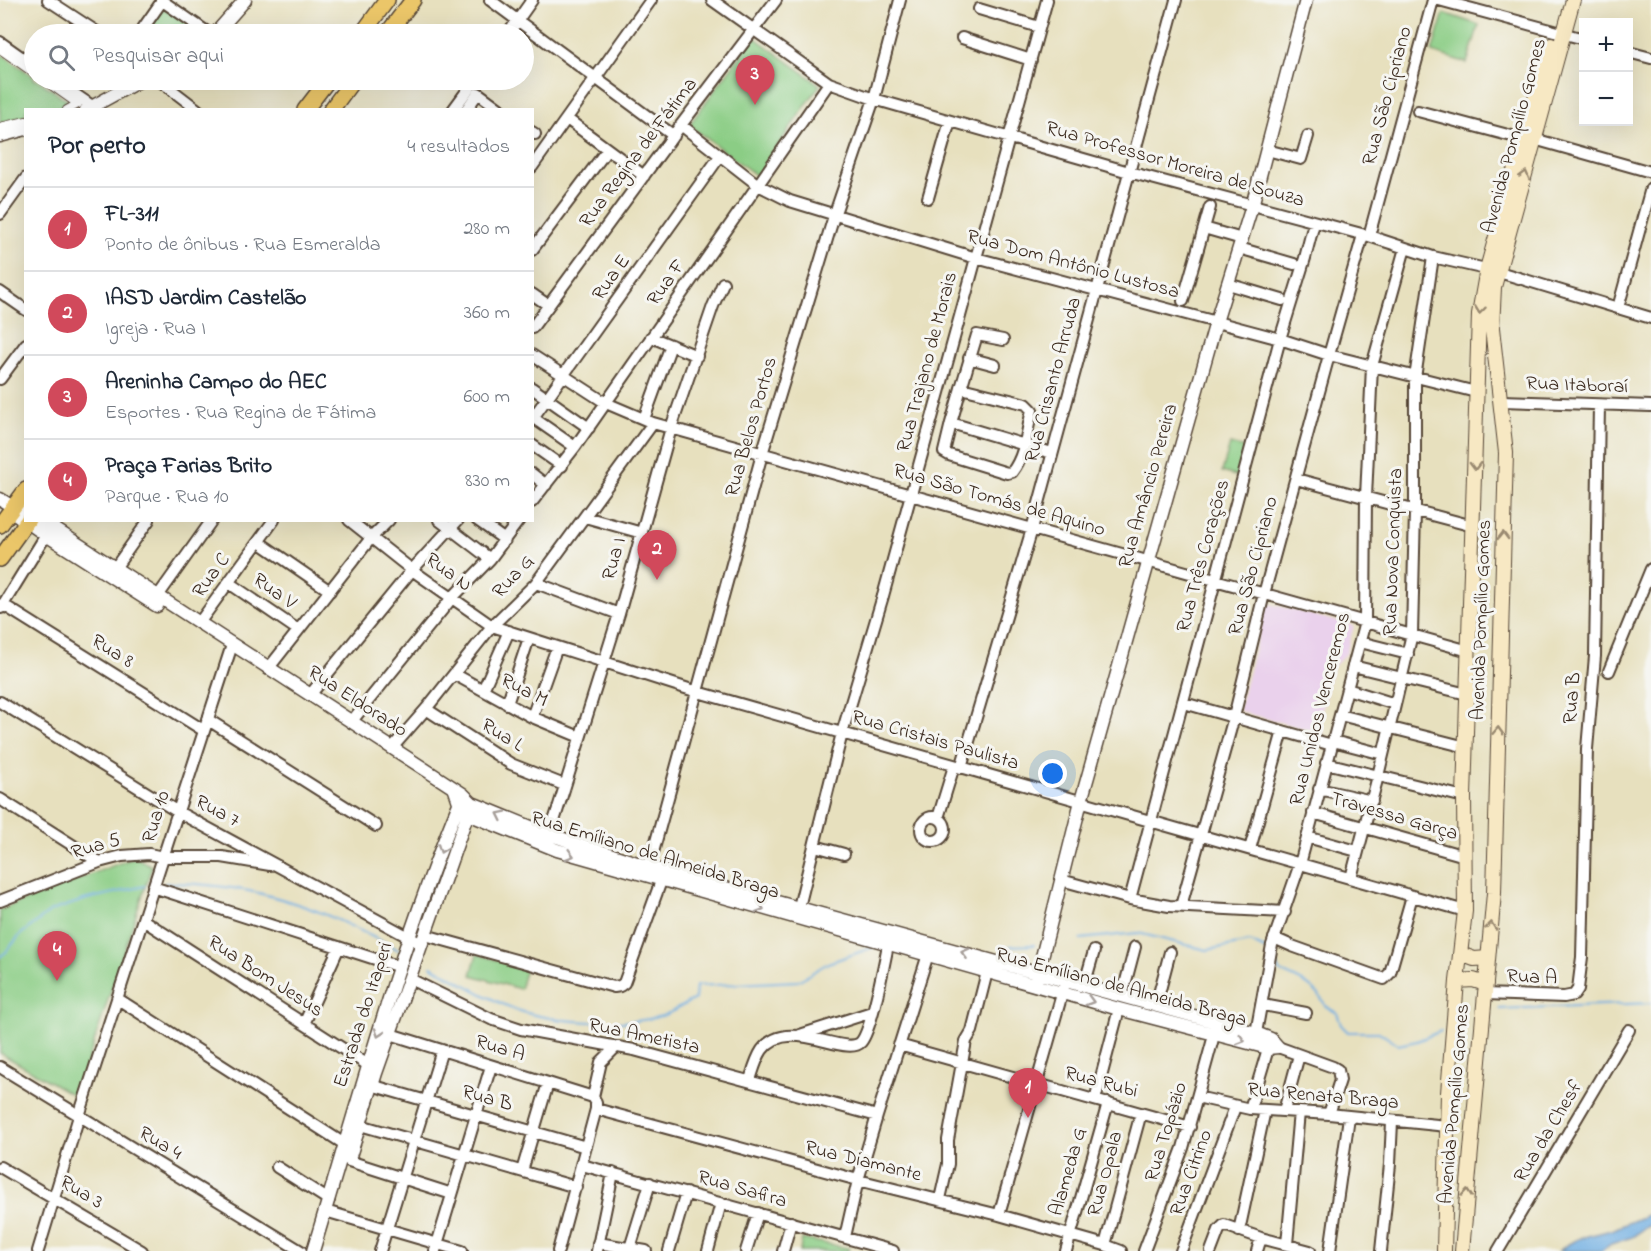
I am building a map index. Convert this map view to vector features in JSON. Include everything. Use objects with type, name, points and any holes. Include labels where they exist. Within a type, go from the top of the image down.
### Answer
[{"type":"main road","points":[[369,24],[387,0]]},
{"type":"main road","points":[[395,24],[413,0]]},
{"type":"main road","name":"Avenida Pompílio Gomes","points":[[1444,1251],[1448,1093],[1465,911],[1464,797],[1479,314],[1559,32],[1564,0]]},
{"type":"main road","name":"Avenida Pompílio Gomes","points":[[1559,32],[1573,0]]},
{"type":"main road","points":[[307,108],[320,90]]},
{"type":"main road","points":[[332,108],[346,90]]},
{"type":"main road","name":"Avenida Pompílio Gomes","points":[[1462,1251],[1494,893],[1506,462],[1492,328],[1493,271]]},
{"type":"main road","points":[[0,525],[22,513]]},
{"type":"main road","points":[[0,559],[22,513]]},
{"type":"main road","points":[[1461,954],[1474,959],[1488,958]]},
{"type":"main road","points":[[1457,981],[1473,980],[1485,989]]},
{"type":"street","points":[[48,0],[85,24]]},
{"type":"street","points":[[145,24],[161,0],[196,24]]},
{"type":"street","points":[[224,24],[245,0]]},
{"type":"street","points":[[490,0],[526,24]]},
{"type":"street","points":[[515,24],[532,0]]},
{"type":"street","points":[[534,164],[651,0]]},
{"type":"street","name":"Rua Professor Moreira de Souza","points":[[712,0],[829,83],[874,99],[1129,172],[1366,236],[1433,257],[1493,271],[1651,318]]},
{"type":"street","name":"Rua Regina de Fátima","points":[[534,325],[776,0]]},
{"type":"street","name":"Rua Belos Portos","points":[[649,867],[762,454],[834,216],[874,99],[900,0]]},
{"type":"street","name":"Rua Trajano de Morais","points":[[800,907],[842,733],[883,596],[1047,0]]},
{"type":"street","name":"Rua Crisanto Arruda","points":[[938,818],[958,767],[1032,529],[1176,0]]},
{"type":"street","name":"Rua Amâncio Pereira","points":[[1037,979],[1081,801],[1216,322],[1252,206],[1305,0]]},
{"type":"street","name":"Rua São Cipriano","points":[[1180,906],[1234,717],[1264,594],[1329,355],[1366,236],[1433,0]]},
{"type":"street","points":[[1440,0],[1579,38]]},
{"type":"street","points":[[979,9],[1040,27]]},
{"type":"street","points":[[534,30],[674,136]]},
{"type":"street","points":[[962,38],[1031,60]]},
{"type":"street","points":[[0,42],[24,59]]},
{"type":"street","points":[[0,50],[24,66]]},
{"type":"street","points":[[1633,53],[1651,58]]},
{"type":"street","name":"Rua F","points":[[534,500],[589,428],[829,83]]},
{"type":"street","points":[[58,90],[78,104],[70,108]]},
{"type":"street","points":[[66,90],[89,108],[122,90]]},
{"type":"street","points":[[172,90],[195,108]]},
{"type":"street","points":[[454,108],[468,90]]},
{"type":"street","points":[[467,108],[478,93],[498,108]]},
{"type":"street","points":[[1418,111],[1651,172]]},
{"type":"street","points":[[567,119],[644,176]]},
{"type":"street","points":[[0,127],[24,121]]},
{"type":"street","points":[[928,198],[950,121]]},
{"type":"street","name":"Rua Dom Antônio Lustosa","points":[[681,125],[758,185],[778,196],[834,216],[976,258],[1280,339],[1329,355],[1476,392]]},
{"type":"street","points":[[0,136],[24,130]]},
{"type":"street","points":[[1267,150],[1301,159],[1308,136]]},
{"type":"street","points":[[534,247],[607,150]]},
{"type":"street","name":"Rua E","points":[[534,417],[720,156]]},
{"type":"street","points":[[0,214],[24,181]]},
{"type":"street","points":[[1618,308],[1651,188]]},
{"type":"street","points":[[1183,301],[1210,207]]},
{"type":"street","name":"Rua Três Corações","points":[[1130,899],[1280,339],[1314,223]]},
{"type":"street","points":[[1204,228],[1294,264]]},
{"type":"street","name":"Rua Unidos Venceremos","points":[[1256,1033],[1273,941],[1300,864],[1365,622],[1366,497],[1372,366],[1405,248]]},
{"type":"street","name":"Rua Nova Conquista","points":[[1351,878],[1412,634],[1415,378],[1433,257]]},
{"type":"street","name":"Rua I","points":[[546,840],[619,614],[670,429],[723,283]]},
{"type":"street","points":[[1228,284],[1282,300]]},
{"type":"street","points":[[0,292],[24,309]]},
{"type":"street","points":[[534,295],[548,305]]},
{"type":"street","points":[[961,388],[1030,406],[1032,410],[1024,445],[1018,465],[1012,472],[1006,473],[944,452],[951,423],[976,335],[1003,340]]},
{"type":"street","points":[[651,337],[697,356]]},
{"type":"street","name":"Rua G","points":[[392,748],[492,626],[536,583],[585,517],[649,421],[671,345]]},
{"type":"street","points":[[0,379],[24,347]]},
{"type":"street","name":"Rua São Tomás de Aquino","points":[[534,356],[606,403],[670,429],[1469,651]]},
{"type":"street","points":[[969,358],[995,365]]},
{"type":"street","points":[[534,389],[589,428]]},
{"type":"street","name":"Rua Itaboraí","points":[[1501,401],[1651,406]]},
{"type":"street","name":"Rua B","points":[[1576,993],[1581,971],[1587,749],[1595,656],[1599,405]]},
{"type":"street","points":[[534,419],[575,447]]},
{"type":"street","points":[[951,423],[1052,453]]},
{"type":"street","points":[[534,446],[562,466]]},
{"type":"street","points":[[534,476],[546,485]]},
{"type":"street","points":[[1296,479],[1473,526]]},
{"type":"street","points":[[585,517],[642,533]]},
{"type":"street","name":"Rua Eldorado","points":[[32,522],[46,535],[155,599],[392,748],[463,801]]},
{"type":"street","name":"Rua Eldorado","points":[[37,522],[115,568],[155,599],[199,623],[233,648]]},
{"type":"street","points":[[115,568],[148,522]]},
{"type":"street","points":[[155,599],[211,522]]},
{"type":"street","name":"Rua C","points":[[199,623],[273,522]]},
{"type":"street","name":"Rua N","points":[[351,522],[451,599],[492,626],[603,662]]},
{"type":"street","points":[[268,669],[371,538],[387,522]]},
{"type":"street","points":[[480,522],[505,540]]},
{"type":"street","points":[[351,722],[451,599],[490,559],[518,522]]},
{"type":"street","points":[[310,695],[412,570],[455,525],[490,559]]},
{"type":"street","points":[[1,607],[46,535]]},
{"type":"street","points":[[259,542],[330,591]]},
{"type":"street","points":[[1609,671],[1651,569]]},
{"type":"street","name":"Rua V","points":[[230,582],[298,630]]},
{"type":"street","points":[[536,583],[619,614]]},
{"type":"street","name":"Rua 8","points":[[1,607],[203,730]]},
{"type":"street","points":[[483,690],[509,631]]},
{"type":"street","points":[[507,705],[529,638]]},
{"type":"street","points":[[1360,642],[1408,654]]},
{"type":"street","points":[[532,717],[557,647]]},
{"type":"street","name":"Rua 10","points":[[38,1251],[203,730],[233,648]]},
{"type":"street","name":"Rua Cristais Paulista","points":[[603,662],[698,692],[1465,911]]},
{"type":"street","points":[[1353,666],[1467,694]]},
{"type":"street","name":"Rua M","points":[[454,674],[507,705],[580,736]]},
{"type":"street","points":[[1347,689],[1395,704]]},
{"type":"street","name":"Rua 7","points":[[0,702],[178,812],[410,938],[614,987],[620,986],[624,983],[656,884]]},
{"type":"street","points":[[1184,703],[1283,731],[1383,754]]},
{"type":"street","name":"Rua L","points":[[426,709],[511,764],[564,785]]},
{"type":"street","points":[[1340,715],[1466,747]]},
{"type":"street","points":[[207,719],[376,826]]},
{"type":"street","points":[[1250,849],[1283,731]]},
{"type":"street","points":[[1326,763],[1464,797]]},
{"type":"street","points":[[1319,789],[1372,801]]},
{"type":"street","points":[[0,799],[99,862]]},
{"type":"street","name":"Rua Emíliano de Almeida Braga","points":[[463,801],[546,840],[656,884],[888,945],[930,950],[1064,987],[1119,1009],[1256,1033],[1272,1045]]},
{"type":"street","name":"Estrada do Itaperi","points":[[320,1251],[349,1152],[368,1065],[410,938],[463,801]]},
{"type":"street","name":"Estrada do Itaperi","points":[[313,1251],[328,1200],[360,1125],[423,940],[463,801]]},
{"type":"street","name":"Travessa Garça","points":[[1313,813],[1465,856]]},
{"type":"street","points":[[1307,837],[1357,851]]},
{"type":"street","name":"Rua Emíliano de Almeida Braga","points":[[546,840],[800,907],[930,950],[987,972],[1037,979]]},
{"type":"street","points":[[815,846],[844,854]]},
{"type":"street","name":"Rua 5","points":[[0,901],[99,862],[137,854],[163,857],[233,858],[279,867]]},
{"type":"street","points":[[1061,880],[1130,899],[1180,906],[1285,912]]},
{"type":"street","points":[[153,887],[400,967]]},
{"type":"street","points":[[1273,941],[1383,979],[1390,973],[1412,896]]},
{"type":"street","name":"Rua Bom Jesus","points":[[143,920],[368,1065]]},
{"type":"street","points":[[800,1035],[853,1046],[864,1037],[888,945]]},
{"type":"street","points":[[304,1024],[339,947]]},
{"type":"street","points":[[1122,996],[1135,947]]},
{"type":"street","points":[[852,1243],[858,1180],[930,950]]},
{"type":"street","points":[[1084,986],[1094,951]]},
{"type":"street","points":[[1156,1005],[1170,952]]},
{"type":"street","points":[[940,1199],[948,1164],[948,1140],[966,1041],[972,1030],[987,972]]},
{"type":"street","name":"Rua Ametista","points":[[409,980],[491,1019],[521,1029],[616,1047],[750,1080],[877,1116]]},
{"type":"street","name":"Rua Emíliano de Almeida Braga","points":[[1064,987],[1084,986],[1156,1005],[1333,1067],[1340,1075],[1329,1114]]},
{"type":"street","points":[[999,1215],[1064,987]]},
{"type":"street","name":"Rua A","points":[[1485,989],[1564,997],[1571,997],[1576,993]]},
{"type":"street","points":[[118,999],[349,1152],[403,1178],[452,1194]]},
{"type":"street","points":[[1263,1005],[1306,1012]]},
{"type":"street","points":[[1095,1100],[1119,1009]]},
{"type":"street","points":[[750,1080],[763,1048],[772,1041],[800,1035],[872,1012]]},
{"type":"street","name":"Rua Topázio","points":[[1144,1251],[1190,1127],[1216,1027]]},
{"type":"street","name":"Rua da Chesf","points":[[1498,1251],[1629,1030]]},
{"type":"street","name":"Rua A","points":[[390,1034],[548,1083],[595,1103]]},
{"type":"street","points":[[1250,1109],[1272,1045]]},
{"type":"street","name":"Rua Rubi","points":[[899,1046],[1190,1127]]},
{"type":"street","points":[[558,1251],[582,1165],[601,1062],[616,1047]]},
{"type":"street","points":[[380,1251],[442,1050]]},
{"type":"street","points":[[1284,1111],[1299,1055]]},
{"type":"street","points":[[436,1248],[491,1066]]},
{"type":"street","name":"Rua 4","points":[[0,1067],[301,1251]]},
{"type":"street","points":[[522,1171],[548,1083]]},
{"type":"street","name":"Rua B","points":[[378,1087],[586,1147]]},
{"type":"street","name":"Rua Renata Braga","points":[[1197,1097],[1250,1109],[1329,1114],[1447,1126]]},
{"type":"street","name":"Rua Diamante","points":[[595,1103],[858,1180],[940,1199],[1118,1250]]},
{"type":"street","name":"Alameda G","points":[[1066,1251],[1107,1103]]},
{"type":"street","name":"Rua Citrino","points":[[1181,1251],[1235,1107]]},
{"type":"street","points":[[1239,1231],[1265,1110]]},
{"type":"street","points":[[1293,1247],[1299,1112]]},
{"type":"street","name":"Rua Opala","points":[[1105,1245],[1141,1113]]},
{"type":"street","points":[[1330,1251],[1349,1117]]},
{"type":"street","points":[[1381,1251],[1392,1122]]},
{"type":"street","points":[[360,1125],[576,1187]]},
{"type":"street","name":"Rua Safira","points":[[582,1165],[791,1222],[852,1243],[886,1250]]},
{"type":"street","name":"Rua 3","points":[[0,1167],[142,1251]]},
{"type":"street","points":[[277,1167],[328,1200]]},
{"type":"street","points":[[613,1173],[597,1247],[646,1251]]},
{"type":"street","points":[[630,1248],[650,1183]]},
{"type":"street","points":[[669,1251],[687,1193]]},
{"type":"street","points":[[708,1251],[721,1203]]},
{"type":"street","points":[[332,1213],[436,1248],[462,1251]]},
{"type":"street","points":[[746,1251],[758,1213]]},
{"type":"street","points":[[783,1251],[791,1222]]},
{"type":"street","points":[[1211,1251],[1224,1225],[1310,1251]]},
{"type":"street","points":[[1257,1251],[1261,1238]]},
{"type":"shaded area","points":[[1271,604],[1354,626],[1346,654],[1334,666],[1327,685],[1326,699],[1319,716],[1324,734],[1241,712],[1239,708],[1266,606]]},
{"type":"green space","points":[[166,9],[188,24],[151,24],[161,10]]},
{"type":"green space","points":[[1444,13],[1479,25],[1467,63],[1432,52]]},
{"type":"green space","points":[[754,37],[820,85],[757,176],[689,125]]},
{"type":"green space","points":[[0,53],[24,70],[24,90],[52,90],[72,104],[56,108],[24,108],[24,117],[0,124]]},
{"type":"green space","points":[[1230,444],[1245,448],[1236,476],[1222,472]]},
{"type":"green space","points":[[135,857],[152,866],[76,1097],[0,1053],[0,910]]},
{"type":"green space","points":[[477,954],[526,969],[520,989],[471,975]]},
{"type":"green space","points":[[802,1239],[849,1248],[848,1251],[800,1251]]},
{"type":"water","points":[[1651,1214],[1651,1224],[1632,1237],[1611,1244],[1601,1251],[1559,1251],[1579,1239],[1611,1230]]},
{"type":"waterway","points":[[165,883],[232,888],[281,899],[310,908],[399,950]]},
{"type":"waterway","points":[[0,957],[20,935],[51,911],[87,899],[145,886]]},
{"type":"waterway","points":[[1080,939],[1138,933],[1207,950],[1250,942],[1267,950]]},
{"type":"waterway","points":[[1010,946],[1034,945]]},
{"type":"waterway","points":[[431,966],[491,999],[527,1013],[586,1022],[627,1022],[662,1016],[695,999],[696,986],[798,981],[828,963],[874,947]]},
{"type":"waterway","points":[[1274,959],[1279,971],[1306,984],[1318,993],[1325,1006],[1337,1013],[1341,1025],[1348,1032],[1379,1032],[1398,1045],[1417,1041],[1441,1031]]},
{"type":"waterway","points":[[1499,1009],[1651,1003]]},
{"type":"place","name":"Areninha Campo do AEC","points":[[755,105]]},
{"type":"place","name":"IASD Jardim Castelão","points":[[657,580]]},
{"type":"place","name":"Praça Farias Brito","points":[[57,981]]},
{"type":"place","name":"FL-311","points":[[1028,1118]]}]
